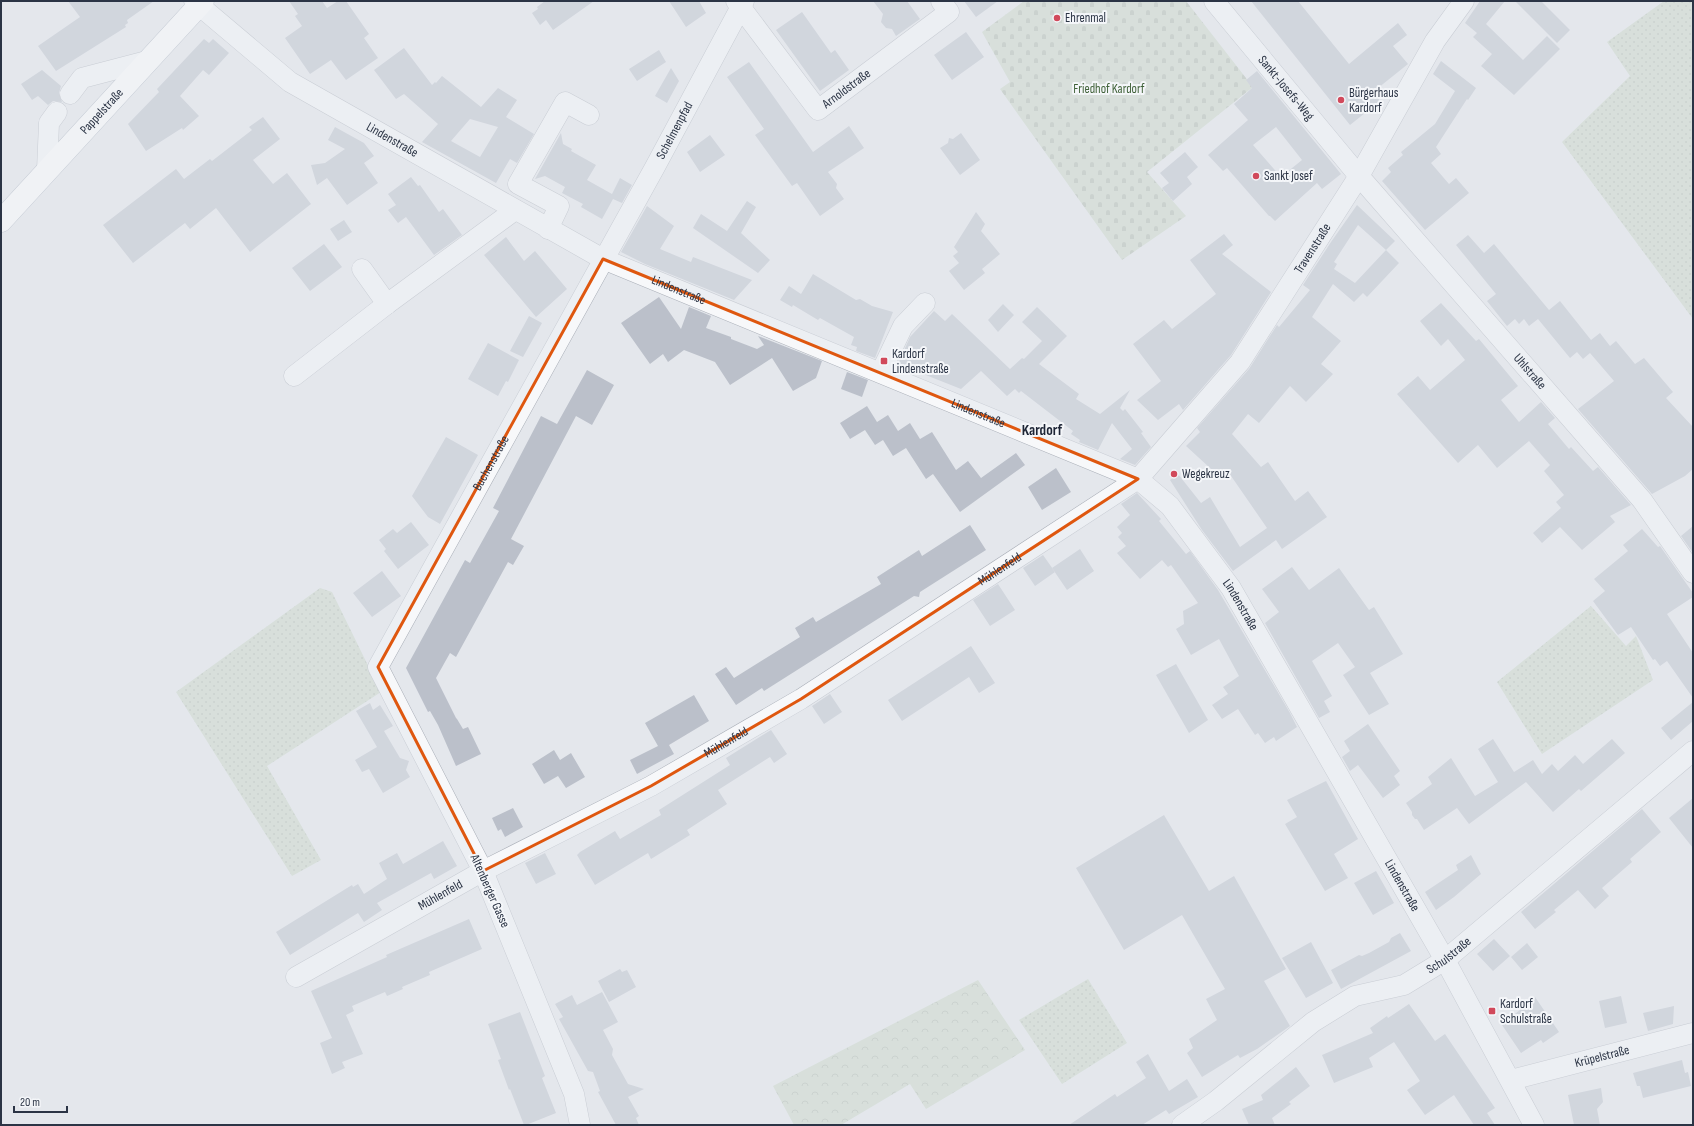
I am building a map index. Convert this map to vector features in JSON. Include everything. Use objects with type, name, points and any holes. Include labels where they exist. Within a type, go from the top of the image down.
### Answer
[{"type":"main road","name":"Pappelstraße","points":[[1,221],[147,61],[198,2]]},
{"type":"street","name":"Arnoldstraße","points":[[740,3],[818,110],[949,12],[941,1]]},
{"type":"street","name":"Sankt-Josefs-Weg","points":[[1214,1],[1359,176]]},
{"type":"street","name":"Travenstraße","points":[[1138,479],[1240,362],[1359,176],[1435,41],[1464,1]]},
{"type":"street","name":"Lindenstraße","points":[[198,2],[290,82],[603,259],[881,372],[1138,479],[1170,506],[1231,588],[1445,960],[1534,1125]]},
{"type":"street","name":"Schelmenpfad","points":[[603,259],[655,167],[740,3]]},
{"type":"street","points":[[70,94],[82,78],[147,61]]},
{"type":"street","points":[[548,229],[560,206],[518,184],[565,102],[589,115]]},
{"type":"street","points":[[47,170],[49,123],[57,112]]},
{"type":"street","name":"Uhlstraße","points":[[1359,176],[1642,500],[1693,573]]},
{"type":"street","points":[[294,376],[387,304],[515,210]]},
{"type":"street","name":"Buchenstraße","points":[[378,667],[603,259]]},
{"type":"street","points":[[362,269],[387,304]]},
{"type":"street","points":[[881,372],[903,326],[925,303]]},
{"type":"street","name":"Mühlenfeld","points":[[296,978],[483,871],[651,786],[801,700],[1138,479]]},
{"type":"street","name":"Altenberger Gasse","points":[[378,667],[483,871],[574,1094],[580,1125]]},
{"type":"street","name":"Schulstraße","points":[[1182,1125],[1216,1101],[1313,1022],[1355,996],[1404,984],[1445,960],[1693,751]]},
{"type":"street","name":"Krüpelstraße","points":[[1511,1080],[1693,1033]]},
{"type":"highlighted area","points":[[603,259],[1138,479],[801,699],[651,786],[483,871],[378,667]]},
{"type":"green space","name":"Friedhof Kardorf","points":[[1024,1],[1186,1],[1253,87],[1147,172],[1186,216],[1122,260],[1000,89],[1010,82],[982,32]]},
{"type":"green space","points":[[1664,1],[1693,1],[1693,319],[1562,142],[1630,76],[1607,42]]},
{"type":"green space","points":[[320,588],[332,592],[381,692],[267,766],[321,860],[292,876],[176,692]]},
{"type":"green space","points":[[1591,606],[1626,646],[1636,636],[1653,680],[1542,754],[1497,682]]},
{"type":"green space","points":[[1088,979],[1127,1043],[1062,1084],[1019,1020]]},
{"type":"green space","points":[[978,980],[1025,1050],[926,1109],[910,1084],[841,1125],[794,1125],[773,1086]]},
{"type":"building","points":[[68,1],[154,1],[127,20],[128,23],[125,25],[126,27],[56,71],[38,46],[80,17]]},
{"type":"building","points":[[289,1],[322,1],[327,8],[338,1],[346,1],[369,34],[364,38],[378,58],[346,80],[331,60],[310,74],[285,38],[302,26],[295,16],[298,14]]},
{"type":"building","points":[[545,1],[594,1],[553,30],[546,20],[540,25],[532,13]]},
{"type":"building","points":[[669,1],[699,1],[706,13],[686,27]]},
{"type":"building","points":[[873,1],[907,1],[920,19],[896,36],[892,29],[886,28],[881,22],[883,14]]},
{"type":"building","points":[[964,1],[998,1],[976,17]]},
{"type":"building","points":[[1251,1],[1298,1],[1349,64],[1398,23],[1407,35],[1393,46],[1408,64],[1373,92],[1380,101],[1350,125]]},
{"type":"building","points":[[1480,1],[1505,1],[1486,24],[1523,60],[1547,36],[1560,49],[1514,95],[1481,66],[1492,54],[1473,37],[1477,33],[1465,23]]},
{"type":"building","points":[[1515,1],[1541,1],[1570,30],[1557,43]]},
{"type":"building","points":[[802,12],[831,53],[835,50],[849,70],[820,91],[776,30]]},
{"type":"building","points":[[966,32],[984,57],[952,80],[934,55]]},
{"type":"building","points":[[204,39],[209,43],[213,39],[229,53],[209,75],[203,70],[180,96],[199,116],[183,130],[182,128],[146,151],[128,124],[159,92],[157,89]]},
{"type":"building","points":[[404,48],[432,85],[442,76],[481,107],[498,88],[517,100],[506,117],[534,134],[517,163],[510,159],[496,183],[422,142],[438,124],[404,94],[396,99],[374,70]],"holes":[[[470,119],[498,127],[480,157],[451,141]]]},
{"type":"building","points":[[659,50],[666,62],[637,81],[629,69]]},
{"type":"building","points":[[1441,61],[1476,88],[1468,100],[1467,99],[1436,147],[1441,154],[1431,163],[1449,184],[1456,178],[1469,193],[1425,230],[1382,181],[1391,172],[1388,168],[1403,155],[1401,152],[1435,124],[1455,91],[1433,74]]},
{"type":"building","points":[[749,62],[813,152],[849,126],[864,148],[828,172],[837,184],[836,188],[844,199],[820,216],[797,183],[792,186],[755,135],[764,129],[727,77]]},
{"type":"building","points":[[671,68],[679,81],[667,103],[655,96]]},
{"type":"building","points":[[42,70],[61,86],[59,93],[62,102],[53,101],[48,105],[38,96],[32,100],[21,84]]},
{"type":"building","points":[[1257,71],[1341,174],[1322,189],[1317,183],[1275,221],[1227,168],[1223,171],[1208,155],[1248,120],[1234,104],[1252,88],[1246,80]],"holes":[[[1276,127],[1302,160],[1281,177],[1253,145]]]},
{"type":"building","points":[[263,117],[280,139],[253,160],[273,184],[287,173],[311,204],[250,252],[216,208],[190,229],[185,223],[133,263],[103,225],[176,169],[184,179],[210,159],[212,161],[252,130],[249,127]]},
{"type":"building","points":[[335,127],[364,143],[374,156],[364,163],[378,183],[347,205],[327,178],[317,185],[311,165],[325,163],[345,149],[328,140]]},
{"type":"building","points":[[561,133],[563,144],[572,149],[571,151],[596,165],[587,180],[612,194],[620,178],[632,185],[622,203],[613,199],[602,219],[581,207],[583,204],[562,193],[565,187],[545,176],[535,179]]},
{"type":"building","points":[[961,133],[980,160],[960,175],[940,148],[948,143],[949,138],[953,139]]},
{"type":"building","points":[[710,135],[725,155],[700,172],[687,152]]},
{"type":"building","points":[[1185,152],[1198,167],[1187,177],[1192,184],[1173,201],[1162,188],[1169,183],[1160,173]]},
{"type":"building","points":[[411,177],[418,186],[420,185],[439,212],[443,209],[462,235],[434,255],[406,217],[398,223],[388,210],[396,205],[388,194]]},
{"type":"building","points":[[747,201],[756,207],[741,233],[770,260],[758,273],[693,228],[701,214],[727,231]]},
{"type":"building","points":[[1357,205],[1395,241],[1386,250],[1399,263],[1367,297],[1363,293],[1354,302],[1333,284],[1312,317],[1341,341],[1321,364],[1333,374],[1306,402],[1290,386],[1259,423],[1248,414],[1232,434],[1261,467],[1268,462],[1295,501],[1308,491],[1327,517],[1282,549],[1276,540],[1233,571],[1202,530],[1170,480],[1178,474],[1201,503],[1210,497],[1240,547],[1267,528],[1229,473],[1222,479],[1186,446],[1200,432],[1197,428],[1249,369],[1277,325],[1279,327],[1310,290],[1303,285]],"holes":[[[1358,225],[1386,250],[1355,283],[1334,269],[1337,264],[1334,262]]]},
{"type":"building","points":[[647,206],[674,226],[660,249],[691,262],[693,257],[752,280],[734,300],[645,264],[621,252]]},
{"type":"building","points":[[976,212],[985,224],[981,231],[1000,254],[982,269],[985,273],[964,290],[949,271],[959,263],[953,256],[958,252],[954,247]]},
{"type":"building","points":[[344,220],[352,232],[338,241],[330,229]]},
{"type":"building","points":[[1224,234],[1233,245],[1222,254],[1271,292],[1231,355],[1183,410],[1179,404],[1158,420],[1137,400],[1161,381],[1133,344],[1164,320],[1172,329],[1216,294],[1190,260]]},
{"type":"building","points":[[1468,235],[1484,253],[1494,244],[1549,310],[1560,301],[1591,340],[1600,333],[1610,346],[1616,341],[1635,364],[1644,358],[1673,392],[1666,398],[1693,427],[1693,469],[1685,476],[1652,494],[1578,409],[1614,381],[1590,353],[1583,359],[1577,352],[1570,358],[1538,319],[1529,326],[1524,319],[1519,324],[1515,319],[1507,326],[1487,301],[1496,294],[1456,245]]},
{"type":"building","points":[[506,237],[524,261],[535,251],[567,289],[536,317],[484,255]]},
{"type":"building","points":[[324,244],[342,267],[310,291],[292,268]]},
{"type":"building","points":[[813,274],[856,300],[860,299],[872,306],[893,312],[875,358],[856,351],[857,347],[851,345],[854,337],[820,318],[818,320],[793,305],[792,307],[780,300],[789,286],[801,294]]},
{"type":"building","points":[[659,297],[681,329],[689,307],[711,316],[706,328],[731,337],[731,339],[757,349],[764,345],[758,336],[822,361],[816,378],[793,391],[772,358],[730,385],[715,362],[684,350],[668,362],[663,354],[650,364],[621,323]]},
{"type":"building","points":[[1441,303],[1476,341],[1479,339],[1518,386],[1501,400],[1519,422],[1541,402],[1555,418],[1548,424],[1569,449],[1571,447],[1593,471],[1598,467],[1631,505],[1610,516],[1615,522],[1582,550],[1560,527],[1542,543],[1533,533],[1561,508],[1556,502],[1564,495],[1544,471],[1550,465],[1529,441],[1497,468],[1478,445],[1458,463],[1397,394],[1418,376],[1430,390],[1465,360],[1448,339],[1441,346],[1420,321]]},
{"type":"building","points":[[1003,304],[1014,315],[998,332],[988,320]]},
{"type":"building","points":[[1037,307],[1067,336],[1039,364],[1079,394],[1076,399],[1100,414],[1130,390],[1120,408],[1123,411],[1125,409],[1143,432],[1141,433],[1151,447],[1135,465],[1120,459],[1132,449],[1112,423],[1098,450],[1079,442],[1080,440],[1071,434],[1073,431],[1021,391],[1019,393],[1015,389],[1007,396],[981,371],[961,389],[898,364],[910,337],[934,311],[945,321],[952,314],[1010,369],[1022,358],[1024,359],[1042,341],[1022,322]]},
{"type":"building","points":[[529,316],[542,323],[523,357],[510,351]]},
{"type":"building","points":[[488,343],[519,360],[508,382],[506,381],[498,396],[468,379]]},
{"type":"building","points":[[587,370],[614,385],[592,425],[576,416],[511,539],[524,546],[513,565],[508,562],[456,657],[450,653],[436,678],[456,718],[463,729],[468,727],[481,754],[456,766],[438,725],[430,711],[428,712],[406,668],[465,560],[470,563],[499,511],[493,508],[541,416],[557,424]]},
{"type":"building","points":[[847,372],[868,380],[862,397],[841,389]]},
{"type":"building","points":[[867,406],[877,422],[888,415],[898,431],[910,423],[920,439],[932,432],[956,470],[968,461],[981,478],[1016,453],[1025,465],[960,512],[933,474],[926,479],[906,448],[893,456],[883,440],[875,445],[865,430],[850,439],[840,423]]},
{"type":"building","points":[[446,437],[478,455],[440,524],[428,517],[412,496]]},
{"type":"building","points":[[1056,468],[1071,492],[1042,510],[1028,487]]},
{"type":"building","points":[[1137,493],[1161,519],[1159,521],[1186,554],[1190,551],[1218,590],[1290,713],[1297,727],[1276,741],[1274,737],[1265,743],[1258,733],[1255,735],[1238,709],[1222,719],[1212,705],[1228,694],[1223,687],[1239,676],[1219,639],[1191,655],[1176,629],[1184,624],[1183,611],[1198,603],[1171,565],[1168,567],[1162,560],[1140,579],[1117,553],[1126,546],[1118,537],[1122,533],[1117,527],[1130,515],[1121,504]]},
{"type":"building","points":[[411,522],[429,545],[398,569],[384,551],[386,549],[379,540],[393,529],[397,533]]},
{"type":"building","points":[[970,525],[986,550],[920,592],[919,597],[914,596],[764,691],[762,688],[736,705],[715,674],[726,667],[734,678],[800,637],[795,628],[813,617],[816,622],[881,584],[877,577],[919,550],[922,556]]},
{"type":"building","points":[[1693,526],[1693,553],[1681,536]]},
{"type":"building","points":[[1642,529],[1658,547],[1660,546],[1693,593],[1693,597],[1667,614],[1693,653],[1693,698],[1667,661],[1660,666],[1655,659],[1653,660],[1631,627],[1618,635],[1593,601],[1605,591],[1594,579],[1628,551],[1623,545]]},
{"type":"building","points":[[1080,549],[1094,571],[1067,590],[1052,568]]},
{"type":"building","points":[[1043,555],[1055,572],[1035,586],[1023,568]]},
{"type":"building","points":[[1292,567],[1309,590],[1339,568],[1369,610],[1374,607],[1403,654],[1370,673],[1389,704],[1369,715],[1343,675],[1355,667],[1338,643],[1312,661],[1332,696],[1324,701],[1330,712],[1319,718],[1265,623],[1279,612],[1262,589]]},
{"type":"building","points":[[382,571],[401,596],[372,617],[353,593]]},
{"type":"building","points":[[998,584],[1015,610],[990,626],[973,600]]},
{"type":"building","points":[[971,646],[995,683],[979,693],[969,677],[902,721],[888,700]]},
{"type":"building","points":[[1176,664],[1208,720],[1189,733],[1156,675]]},
{"type":"building","points":[[830,694],[842,712],[824,724],[812,706]]},
{"type":"building","points":[[694,695],[709,721],[669,745],[674,754],[637,774],[630,760],[658,746],[645,723]]},
{"type":"building","points":[[1693,702],[1693,721],[1671,740],[1661,728]]},
{"type":"building","points":[[370,703],[373,710],[380,705],[393,726],[384,731],[400,758],[409,761],[406,770],[410,777],[383,793],[369,769],[362,772],[355,760],[377,747],[356,711]]},
{"type":"building","points":[[1368,724],[1400,771],[1394,776],[1400,785],[1383,798],[1358,765],[1350,771],[1342,757],[1350,751],[1344,741]]},
{"type":"building","points":[[771,730],[787,754],[774,763],[770,757],[718,790],[727,804],[687,830],[690,835],[651,859],[648,853],[595,885],[577,855],[580,852],[615,831],[620,839],[661,815],[659,810],[730,765],[726,758]]},
{"type":"building","points":[[1493,739],[1514,772],[1533,760],[1542,774],[1552,764],[1558,771],[1575,755],[1583,764],[1612,739],[1625,753],[1581,791],[1579,789],[1553,812],[1526,782],[1469,824],[1457,808],[1424,830],[1417,819],[1415,819],[1412,815],[1412,812],[1406,803],[1432,784],[1428,777],[1451,758],[1475,796],[1498,782],[1478,749]]},
{"type":"building","points":[[554,750],[560,760],[571,753],[585,777],[566,788],[558,776],[544,784],[532,764]]},
{"type":"building","points":[[1326,781],[1358,839],[1334,854],[1348,878],[1325,891],[1285,824],[1297,817],[1287,800]]},
{"type":"building","points":[[1693,798],[1693,848],[1669,818]]},
{"type":"building","points":[[513,808],[523,827],[505,837],[501,829],[498,831],[492,818]]},
{"type":"building","points":[[1642,809],[1661,832],[1630,859],[1632,862],[1602,888],[1609,896],[1595,909],[1578,890],[1554,910],[1556,912],[1535,929],[1521,912]]},
{"type":"building","points":[[1164,815],[1209,891],[1234,876],[1286,969],[1264,981],[1290,1026],[1257,1049],[1240,1058],[1238,1055],[1202,1077],[1187,1053],[1193,1048],[1189,1039],[1217,1020],[1206,999],[1225,989],[1182,915],[1124,950],[1076,868]]},
{"type":"building","points":[[443,841],[457,866],[434,879],[431,873],[377,903],[382,910],[364,922],[358,913],[290,955],[276,932],[352,885],[353,887],[358,884],[364,894],[387,879],[379,863],[397,853],[403,864]]},
{"type":"building","points":[[545,853],[556,874],[536,884],[525,863]]},
{"type":"building","points":[[1471,855],[1481,874],[1436,910],[1425,892],[1458,870],[1456,865]]},
{"type":"building","points":[[1376,871],[1394,903],[1373,915],[1354,883]]},
{"type":"building","points":[[469,919],[482,949],[429,972],[430,975],[402,987],[403,989],[387,996],[385,992],[352,1006],[354,1011],[346,1015],[363,1054],[342,1062],[345,1068],[332,1074],[320,1043],[332,1038],[311,991],[387,957],[386,955]]},
{"type":"building","points":[[1400,933],[1411,951],[1341,989],[1331,970],[1359,955],[1362,956],[1369,953],[1389,942],[1391,938]]},
{"type":"building","points":[[1494,939],[1510,956],[1493,971],[1477,954]]},
{"type":"building","points":[[1311,942],[1333,983],[1306,998],[1282,958]]},
{"type":"building","points":[[1527,943],[1538,957],[1522,970],[1511,957]]},
{"type":"building","points":[[620,969],[622,972],[627,970],[636,987],[609,1002],[598,981]]},
{"type":"building","points":[[602,992],[618,1022],[603,1030],[613,1049],[612,1055],[628,1084],[644,1089],[628,1097],[639,1116],[636,1118],[639,1125],[616,1125],[598,1092],[600,1091],[593,1072],[588,1071],[559,1019],[563,1017],[555,1004],[572,995],[577,1005]]},
{"type":"building","points":[[1621,996],[1627,1023],[1605,1028],[1599,1001]]},
{"type":"building","points":[[1535,997],[1559,1032],[1543,1043],[1541,1040],[1521,1053],[1502,1025]]},
{"type":"building","points":[[1409,1004],[1435,1041],[1445,1034],[1495,1108],[1487,1113],[1495,1125],[1474,1125],[1454,1095],[1425,1115],[1407,1090],[1420,1081],[1394,1042],[1369,1058],[1373,1067],[1334,1083],[1322,1055],[1373,1033],[1370,1028],[1387,1016],[1388,1018]]},
{"type":"building","points":[[1674,1006],[1673,1024],[1648,1031],[1643,1013]]},
{"type":"building","points":[[520,1012],[545,1076],[542,1078],[556,1113],[526,1125],[524,1125],[510,1089],[509,1090],[498,1060],[501,1059],[488,1024]]},
{"type":"building","points":[[1148,1054],[1169,1091],[1187,1079],[1198,1097],[1169,1114],[1166,1110],[1142,1125],[1069,1125],[1115,1094],[1117,1097],[1146,1078],[1136,1062]]},
{"type":"building","points":[[1682,1060],[1685,1073],[1688,1072],[1691,1086],[1643,1098],[1640,1086],[1637,1086],[1633,1073]]},
{"type":"building","points":[[1296,1067],[1310,1086],[1289,1102],[1291,1104],[1272,1118],[1275,1125],[1249,1125],[1242,1109],[1263,1100],[1261,1095]]},
{"type":"building","points":[[1601,1088],[1603,1102],[1597,1109],[1600,1125],[1574,1125],[1568,1095]]},
{"type":"place","name":"Ehrenmal","points":[[1057,18]]},
{"type":"place","name":"Bürgerhaus Kardorf","points":[[1341,100]]},
{"type":"place","name":"Sankt Josef","points":[[1256,176]]},
{"type":"place","name":"Kardorf Lindenstraße","points":[[884,361]]},
{"type":"place","name":"Wegekreuz","points":[[1174,474]]},
{"type":"place","name":"Kardorf Schulstraße","points":[[1492,1011]]},
{"type":"district","name":"Kardorf","points":[[1042,430]]}]
